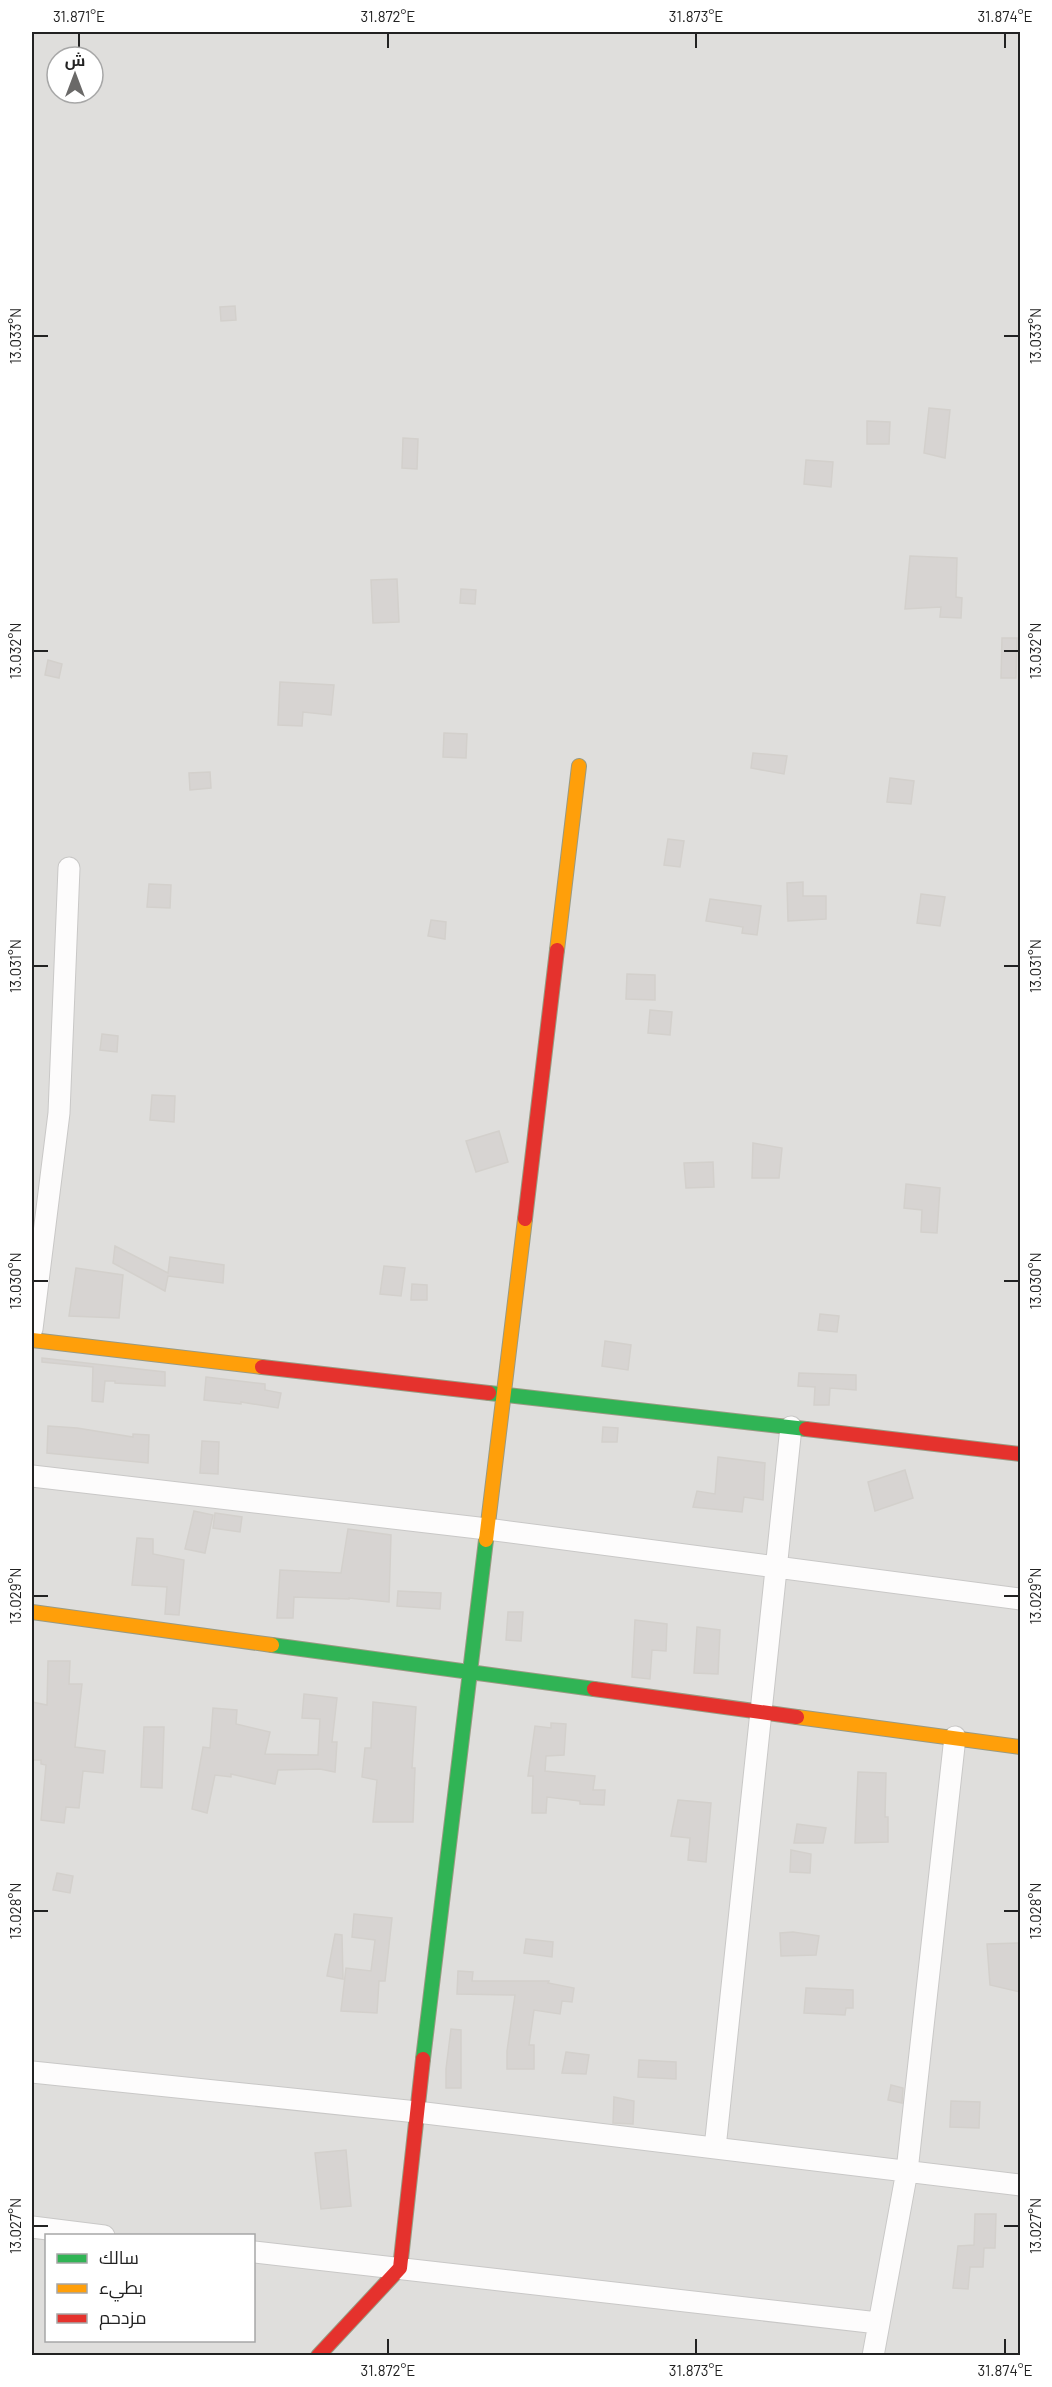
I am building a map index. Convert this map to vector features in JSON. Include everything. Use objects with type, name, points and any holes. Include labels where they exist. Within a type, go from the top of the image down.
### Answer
[{"type":"street","points":[[318,2355],[400,2268],[579,766]]},
{"type":"street","points":[[32,1329],[59,1113],[69,868]]},
{"type":"street","points":[[32,1340],[1020,1454]]},
{"type":"street","points":[[715,2148],[791,1427]]},
{"type":"street","points":[[32,1476],[487,1529],[1020,1599]]},
{"type":"street","points":[[32,1612],[1020,1747]]},
{"type":"street","points":[[873,2355],[906,2171],[955,1737]]},
{"type":"street","points":[[32,2072],[417,2112],[1020,2184]]},
{"type":"street","points":[[32,2228],[94,2234]]},
{"type":"street","points":[[255,2252],[878,2323]]},
{"type":"shaded area","points":[[32,32],[1020,32],[1020,2355],[32,2355]]},
{"type":"building","points":[[235,306],[236,320],[221,321],[220,307]]},
{"type":"building","points":[[929,408],[950,410],[945,458],[924,453]]},
{"type":"building","points":[[867,421],[890,422],[889,444],[867,444]]},
{"type":"building","points":[[403,438],[418,439],[417,469],[402,468]]},
{"type":"building","points":[[806,460],[833,462],[831,487],[804,484]]},
{"type":"building","points":[[910,556],[957,558],[956,597],[962,598],[961,618],[940,617],[941,607],[905,609]]},
{"type":"building","points":[[397,579],[399,622],[373,623],[371,580]]},
{"type":"building","points":[[461,589],[476,590],[475,604],[460,603]]},
{"type":"building","points":[[1002,638],[1017,638],[1016,678],[1001,678]]},
{"type":"building","points":[[48,660],[62,664],[59,678],[45,675]]},
{"type":"building","points":[[280,682],[334,685],[331,715],[303,712],[302,726],[278,725]]},
{"type":"building","points":[[444,733],[467,734],[466,758],[443,757]]},
{"type":"building","points":[[753,753],[787,756],[784,774],[751,768]]},
{"type":"building","points":[[210,772],[211,788],[190,790],[189,773]]},
{"type":"building","points":[[890,778],[914,781],[911,804],[887,802]]},
{"type":"building","points":[[668,839],[684,841],[680,867],[664,865]]},
{"type":"building","points":[[803,882],[803,896],[826,896],[826,919],[788,921],[787,883]]},
{"type":"building","points":[[149,884],[171,885],[170,908],[147,907]]},
{"type":"building","points":[[921,894],[945,897],[940,926],[917,923]]},
{"type":"building","points":[[710,899],[761,906],[757,935],[742,933],[743,927],[706,921]]},
{"type":"building","points":[[431,920],[446,922],[445,939],[428,936]]},
{"type":"building","points":[[627,974],[655,975],[655,1000],[626,999]]},
{"type":"building","points":[[650,1010],[672,1012],[670,1035],[648,1033]]},
{"type":"building","points":[[102,1034],[118,1036],[117,1052],[100,1050]]},
{"type":"building","points":[[152,1095],[175,1096],[174,1122],[150,1120]]},
{"type":"building","points":[[499,1131],[508,1162],[476,1172],[466,1141]]},
{"type":"building","points":[[753,1143],[782,1148],[779,1178],[752,1178]]},
{"type":"building","points":[[713,1162],[714,1187],[686,1188],[684,1163]]},
{"type":"building","points":[[906,1184],[940,1188],[937,1233],[921,1232],[922,1210],[904,1208]]},
{"type":"building","points":[[115,1246],[168,1273],[170,1257],[224,1265],[223,1283],[168,1276],[165,1291],[113,1263]]},
{"type":"building","points":[[384,1266],[405,1268],[401,1296],[380,1294]]},
{"type":"building","points":[[76,1268],[123,1275],[119,1318],[69,1316]]},
{"type":"building","points":[[412,1284],[427,1285],[427,1300],[411,1300]]},
{"type":"building","points":[[820,1314],[839,1316],[837,1332],[818,1330]]},
{"type":"building","points":[[605,1341],[631,1345],[628,1370],[602,1366]]},
{"type":"building","points":[[42,1358],[165,1372],[165,1386],[105,1381],[103,1402],[92,1401],[93,1367],[42,1362]]},
{"type":"building","points":[[799,1373],[856,1375],[856,1390],[830,1388],[829,1405],[814,1405],[815,1387],[798,1386]]},
{"type":"building","points":[[206,1377],[265,1384],[265,1390],[281,1393],[278,1408],[241,1402],[241,1404],[204,1400]]},
{"type":"building","points":[[48,1426],[133,1437],[133,1434],[149,1435],[148,1463],[47,1453]]},
{"type":"building","points":[[603,1427],[618,1428],[617,1442],[602,1442]]},
{"type":"building","points":[[202,1441],[219,1442],[218,1474],[200,1473]]},
{"type":"building","points":[[718,1457],[765,1463],[763,1500],[744,1497],[742,1512],[693,1507],[697,1491],[715,1494]]},
{"type":"building","points":[[905,1470],[913,1498],[875,1511],[868,1482]]},
{"type":"building","points":[[194,1511],[213,1515],[205,1553],[185,1549]]},
{"type":"building","points":[[215,1513],[242,1517],[240,1532],[213,1528]]},
{"type":"building","points":[[348,1529],[391,1535],[389,1602],[349,1598],[294,1597],[293,1618],[277,1618],[280,1570],[341,1573]]},
{"type":"building","points":[[137,1538],[153,1539],[153,1554],[184,1560],[179,1615],[165,1614],[167,1587],[132,1585]]},
{"type":"building","points":[[398,1591],[441,1593],[440,1609],[397,1606]]},
{"type":"building","points":[[508,1612],[523,1612],[521,1641],[506,1640]]},
{"type":"building","points":[[635,1620],[667,1624],[666,1651],[652,1650],[650,1679],[632,1677]]},
{"type":"building","points":[[697,1627],[720,1630],[718,1674],[694,1673]]},
{"type":"building","points":[[48,1661],[70,1661],[69,1684],[82,1684],[75,1747],[105,1751],[103,1773],[83,1771],[79,1808],[66,1807],[64,1823],[41,1820],[46,1765],[41,1764],[41,1760],[32,1760],[32,1702],[47,1705]]},
{"type":"building","points":[[304,1694],[337,1698],[332,1742],[337,1742],[335,1772],[320,1769],[278,1770],[275,1784],[231,1774],[231,1777],[215,1775],[207,1813],[192,1809],[203,1747],[210,1748],[213,1708],[237,1710],[236,1724],[270,1732],[265,1754],[318,1755],[320,1719],[302,1718]]},
{"type":"building","points":[[373,1702],[416,1707],[412,1768],[415,1768],[413,1822],[373,1822],[377,1780],[362,1777],[365,1748],[371,1748]]},
{"type":"building","points":[[551,1723],[566,1724],[564,1755],[546,1756],[545,1771],[595,1776],[593,1790],[605,1790],[604,1805],[580,1804],[580,1801],[547,1797],[546,1813],[532,1813],[533,1776],[528,1776],[535,1726],[551,1728]]},
{"type":"building","points":[[144,1727],[164,1727],[162,1788],[141,1787]]},
{"type":"building","points":[[858,1772],[886,1773],[885,1817],[888,1817],[888,1842],[855,1843]]},
{"type":"building","points":[[678,1800],[711,1803],[706,1862],[688,1860],[690,1838],[671,1836]]},
{"type":"building","points":[[797,1824],[826,1828],[823,1843],[794,1843]]},
{"type":"building","points":[[791,1850],[811,1854],[810,1873],[790,1872]]},
{"type":"building","points":[[57,1873],[73,1876],[70,1893],[53,1890]]},
{"type":"building","points":[[354,1914],[392,1918],[385,1981],[379,1981],[377,2013],[341,2011],[346,1968],[371,1971],[375,1940],[352,1937]]},
{"type":"building","points":[[793,1932],[819,1936],[816,1955],[781,1956],[780,1933]]},
{"type":"building","points":[[335,1934],[342,1935],[343,1979],[327,1976]]},
{"type":"building","points":[[526,1939],[553,1942],[552,1957],[524,1953]]},
{"type":"building","points":[[1020,1943],[1020,1992],[990,1985],[987,1944]]},
{"type":"building","points":[[458,1971],[473,1972],[472,1981],[549,1981],[548,1983],[574,1988],[572,2002],[562,2001],[560,2014],[534,2010],[529,2045],[534,2045],[534,2069],[507,2069],[507,2051],[515,1995],[457,1994]]},
{"type":"building","points":[[806,1988],[853,1990],[853,2008],[846,2008],[845,2015],[804,2013]]},
{"type":"building","points":[[451,2029],[461,2030],[461,2088],[446,2088]]},
{"type":"building","points":[[566,2052],[589,2055],[586,2074],[562,2073]]},
{"type":"building","points":[[639,2060],[676,2062],[676,2079],[638,2077]]},
{"type":"building","points":[[891,2085],[903,2088],[902,2103],[888,2100]]},
{"type":"building","points":[[614,2097],[634,2101],[633,2124],[613,2123]]},
{"type":"building","points":[[951,2101],[980,2102],[979,2128],[950,2127]]},
{"type":"building","points":[[346,2150],[351,2206],[321,2209],[315,2153]]},
{"type":"building","points":[[975,2214],[996,2214],[995,2248],[984,2248],[983,2267],[970,2267],[968,2289],[953,2288],[958,2246],[974,2245]]},
{"type":"traffic: fast","points":[[489,1393],[806,1429]]},
{"type":"traffic: fast","points":[[423,2059],[486,1540]]},
{"type":"traffic: fast","points":[[272,1645],[594,1689]]},
{"type":"traffic: slow","points":[[557,950],[579,766]]},
{"type":"traffic: slow","points":[[486,1540],[525,1219]]},
{"type":"traffic: slow","points":[[32,1340],[262,1367]]},
{"type":"traffic: slow","points":[[32,1612],[272,1645]]},
{"type":"traffic: slow","points":[[797,1717],[1020,1747]]},
{"type":"traffic: jam","points":[[525,1219],[557,950]]},
{"type":"traffic: jam","points":[[262,1367],[489,1393]]},
{"type":"traffic: jam","points":[[806,1429],[1020,1454]]},
{"type":"traffic: jam","points":[[594,1689],[797,1717]]},
{"type":"traffic: jam","points":[[318,2356],[400,2268],[423,2059]]}]
